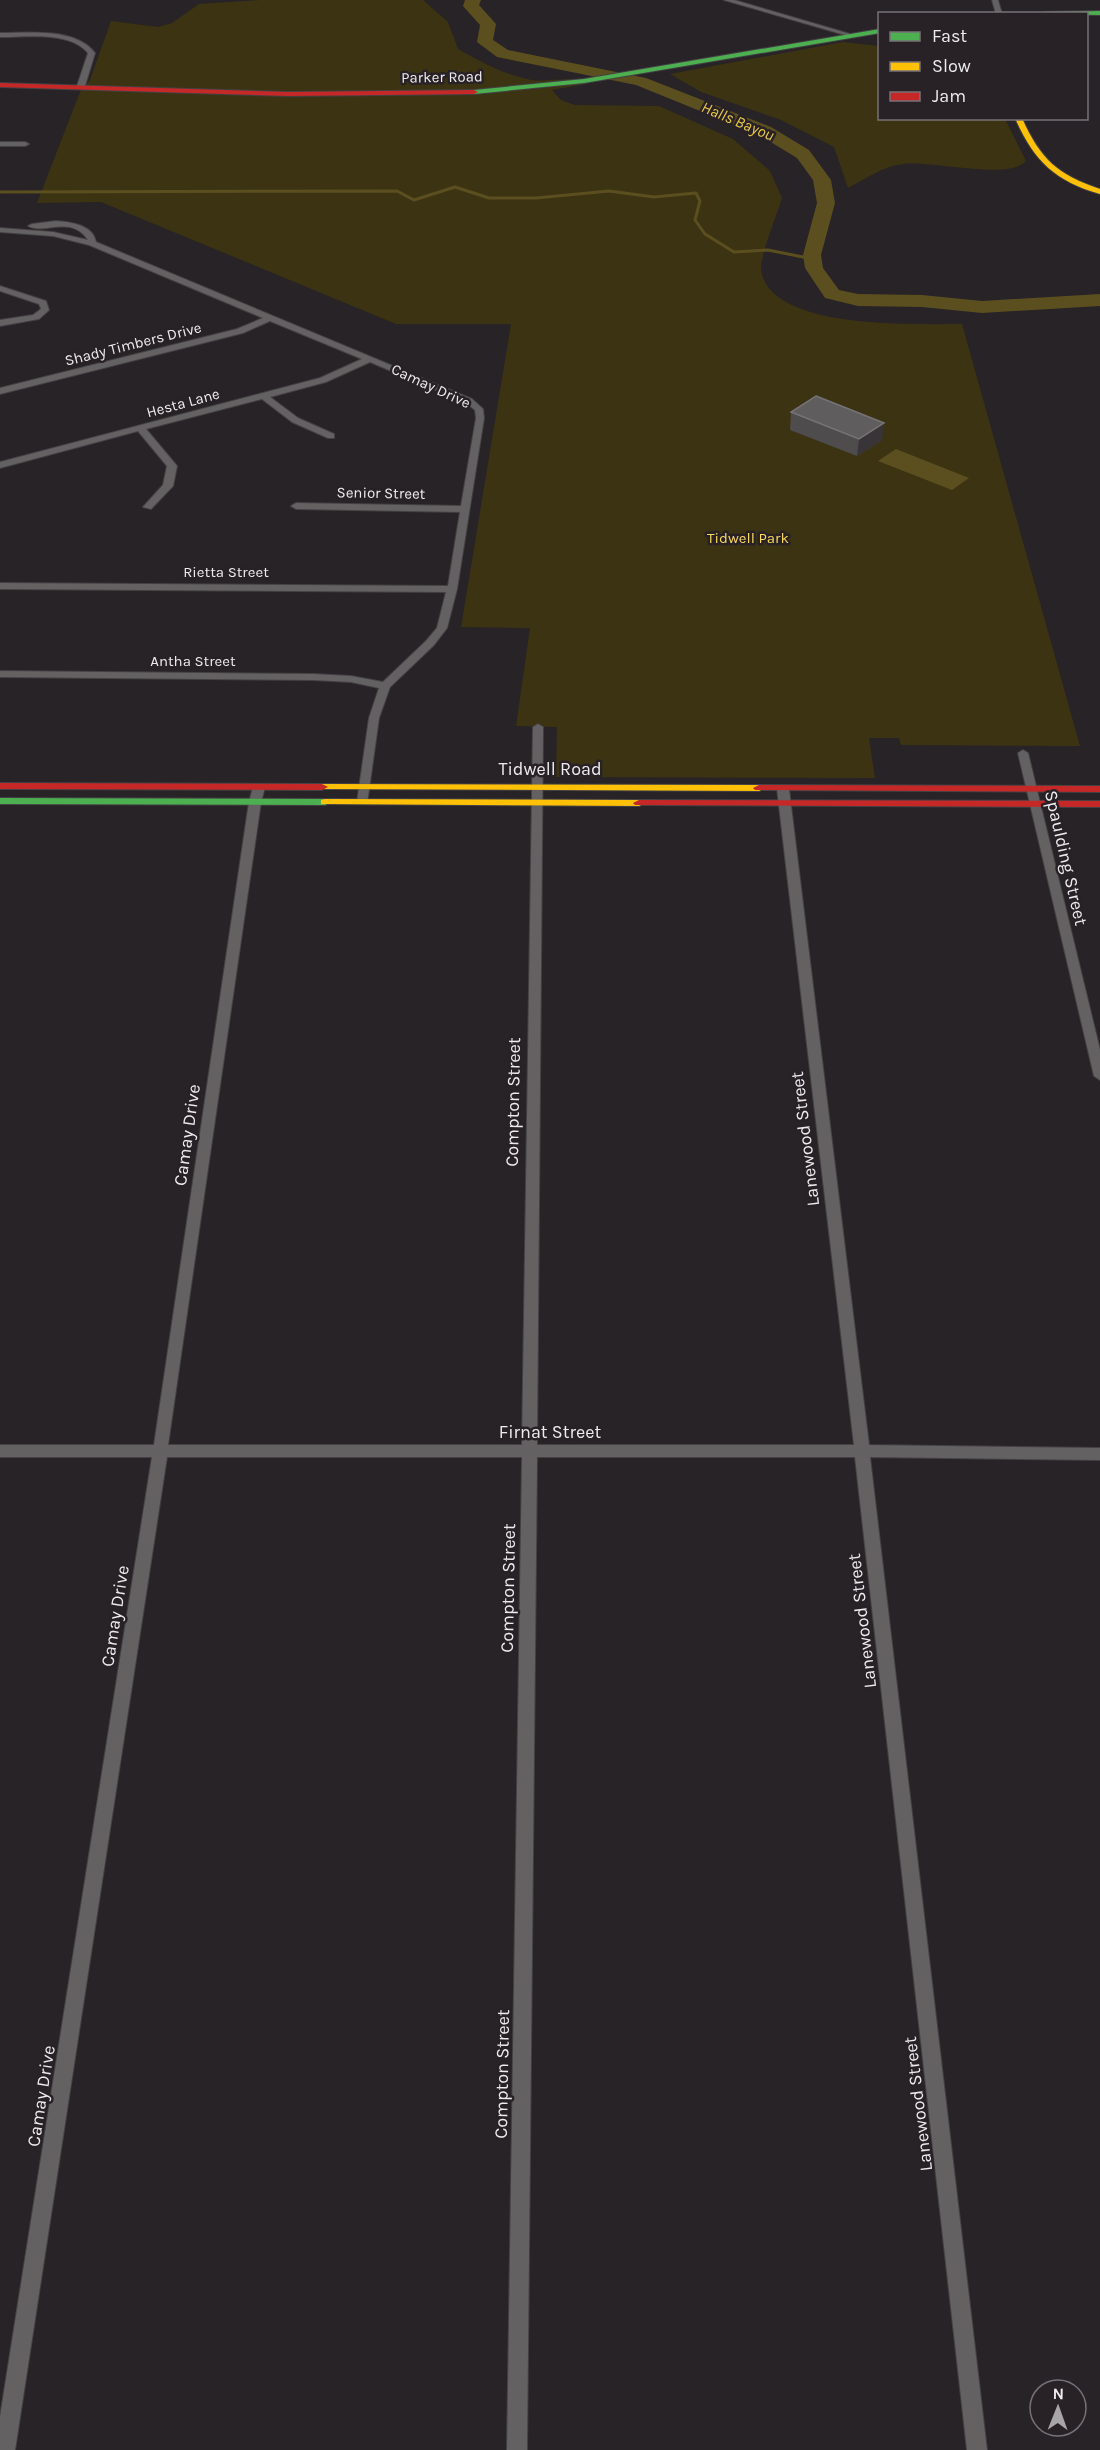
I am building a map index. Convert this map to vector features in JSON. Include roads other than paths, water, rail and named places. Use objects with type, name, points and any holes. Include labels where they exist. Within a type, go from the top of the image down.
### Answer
[{"type":"main road","name":"Parker Road","points":[[0,85],[232,93],[492,92],[584,81],[878,32]]},
{"type":"main road","points":[[854,36],[878,42]]},
{"type":"main road","points":[[1019,120],[1027,142],[1039,162],[1064,179],[1100,192]]},
{"type":"main road","name":"Tidwell Road","points":[[0,786],[365,786],[536,795],[784,797],[1100,804]]},
{"type":"main road","name":"Tidwell Road","points":[[784,797],[1031,788],[1100,789]]},
{"type":"main road","name":"Tidwell Road","points":[[0,801],[363,802],[536,795]]},
{"type":"street","points":[[727,0],[854,36]]},
{"type":"street","points":[[755,8],[767,0]]},
{"type":"street","points":[[0,35],[53,37],[88,46],[92,53],[81,86]]},
{"type":"street","points":[[0,144],[25,144]]},
{"type":"street","name":"Camay Drive","points":[[2,230],[52,234],[92,243],[469,401],[479,409],[480,418],[452,589],[442,628],[430,643],[385,686],[374,718],[363,802]]},
{"type":"street","points":[[0,288],[43,303],[45,310],[36,317],[0,323]]},
{"type":"street","name":"Shady Timbers Drive","points":[[0,391],[240,331],[272,317]]},
{"type":"street","name":"Hesta Lane","points":[[0,465],[323,380],[370,359]]},
{"type":"street","points":[[262,395],[295,420],[331,436]]},
{"type":"street","points":[[140,428],[172,466],[168,486],[148,507]]},
{"type":"street","name":"Senior Street","points":[[296,506],[465,509]]},
{"type":"street","name":"Rietta Street","points":[[0,586],[452,589]]},
{"type":"street","name":"Antha Street","points":[[0,674],[313,677],[351,679],[385,686]]},
{"type":"street","name":"Compton Street","points":[[517,2450],[538,726]]},
{"type":"street","name":"Spaulding Street","points":[[1023,753],[1100,1076]]},
{"type":"street","name":"Camay Drive","points":[[5,2450],[160,1452],[259,786]]},
{"type":"street","name":"Lanewood Street","points":[[784,797],[977,2450]]},
{"type":"street","name":"Firnat Street","points":[[0,1451],[862,1451],[1100,1454]]},
{"type":"waterway","name":"Halls Bayou","points":[[473,0],[471,6],[488,24],[485,42],[503,54],[640,81],[765,131],[803,154],[822,180],[826,203],[812,255],[814,268],[832,294],[858,300],[922,301],[982,307],[1100,300]]},
{"type":"waterway","points":[[0,192],[397,191],[414,200],[455,187],[489,198],[536,198],[609,191],[654,197],[696,193],[700,201],[695,220],[705,234],[734,252],[768,250],[813,259]]},
{"type":"park label","name":"Tidwell Park","points":[[748,538]]}]
